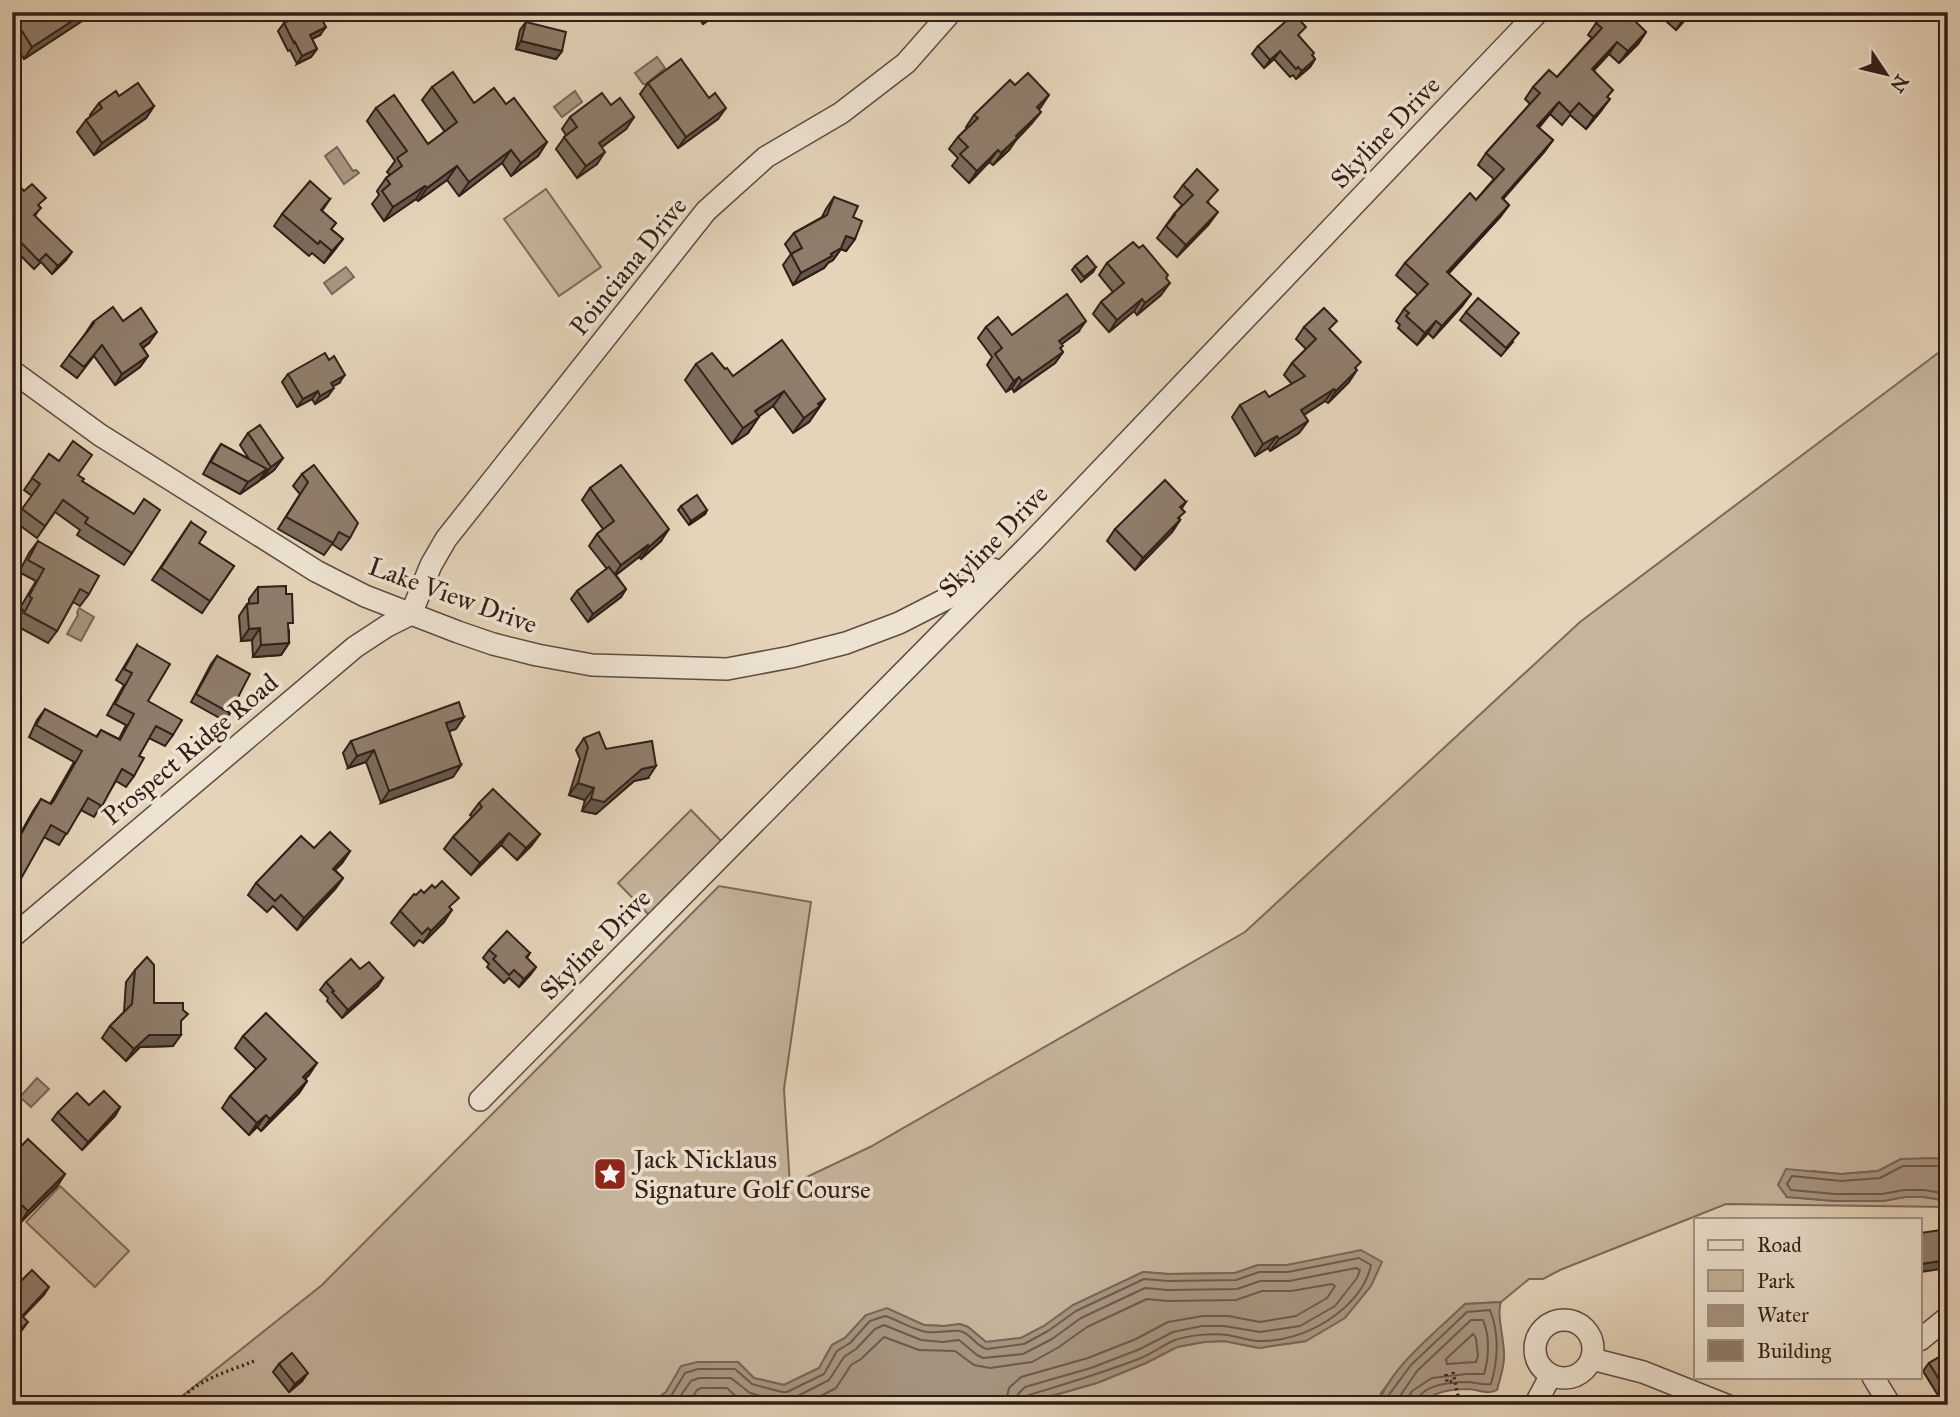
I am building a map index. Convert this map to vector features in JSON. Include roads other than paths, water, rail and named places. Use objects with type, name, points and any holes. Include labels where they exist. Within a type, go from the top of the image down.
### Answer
[{"type":"street","name":"Poinciana Drive","points":[[411,614],[431,565],[446,539],[706,212],[766,157],[841,113],[906,63],[951,12]]},
{"type":"street","name":"Skyline Drive","points":[[480,1100],[1034,540],[1538,12]]},
{"type":"street","name":"Lake View Drive","points":[[12,371],[100,435],[316,571],[365,596],[411,614],[493,644],[537,656],[592,665],[727,669],[791,657],[837,645],[899,623],[948,598],[1034,540]]},
{"type":"street","name":"Prospect Ridge Road","points":[[12,937],[355,648],[387,626],[411,614]]},
{"type":"street","points":[[1556,1321],[1572,1321],[1586,1329],[1593,1345],[1592,1359],[1585,1369],[1575,1376],[1561,1378],[1550,1375],[1538,1363],[1535,1349],[1539,1334],[1546,1326],[1556,1321]]},
{"type":"street","points":[[1922,1339],[1945,1326]]},
{"type":"street","points":[[1592,1359],[1643,1372],[1726,1405]]},
{"type":"street","points":[[1535,1405],[1550,1375]]},
{"type":"street","points":[[1875,1378],[1890,1405]]},
{"type":"water","points":[[657,57],[665,68],[643,84],[635,73]]},
{"type":"water","points":[[575,91],[582,102],[562,117],[554,107]]},
{"type":"water","points":[[337,147],[353,171],[359,173],[344,184],[325,156]]},
{"type":"water","points":[[346,267],[354,277],[332,294],[324,283]]},
{"type":"water","points":[[79,608],[94,617],[81,641],[67,634]]},
{"type":"water","points":[[37,1078],[49,1089],[31,1107],[20,1097]]},
{"type":"water","points":[[1901,1159],[1948,1159],[1948,1201],[1924,1197],[1883,1201],[1835,1201],[1787,1197],[1778,1185],[1786,1169],[1841,1174],[1878,1171]]},
{"type":"water","points":[[1361,1250],[1382,1262],[1371,1286],[1345,1318],[1306,1341],[1259,1348],[1224,1341],[1177,1347],[1097,1383],[1026,1405],[648,1405],[666,1392],[681,1366],[697,1362],[738,1362],[754,1378],[784,1385],[819,1368],[832,1345],[845,1338],[866,1315],[887,1308],[924,1325],[960,1324],[986,1342],[1021,1338],[1044,1326],[1073,1305],[1143,1272],[1235,1273],[1258,1265],[1287,1265]]},
{"type":"water","points":[[1501,1302],[1504,1361],[1497,1390],[1443,1392],[1421,1405],[1378,1405],[1392,1377],[1403,1364],[1465,1304]]},
{"type":"place","name":"Jack Nicklaus Signature Golf Course","points":[[610,1174]]}]
